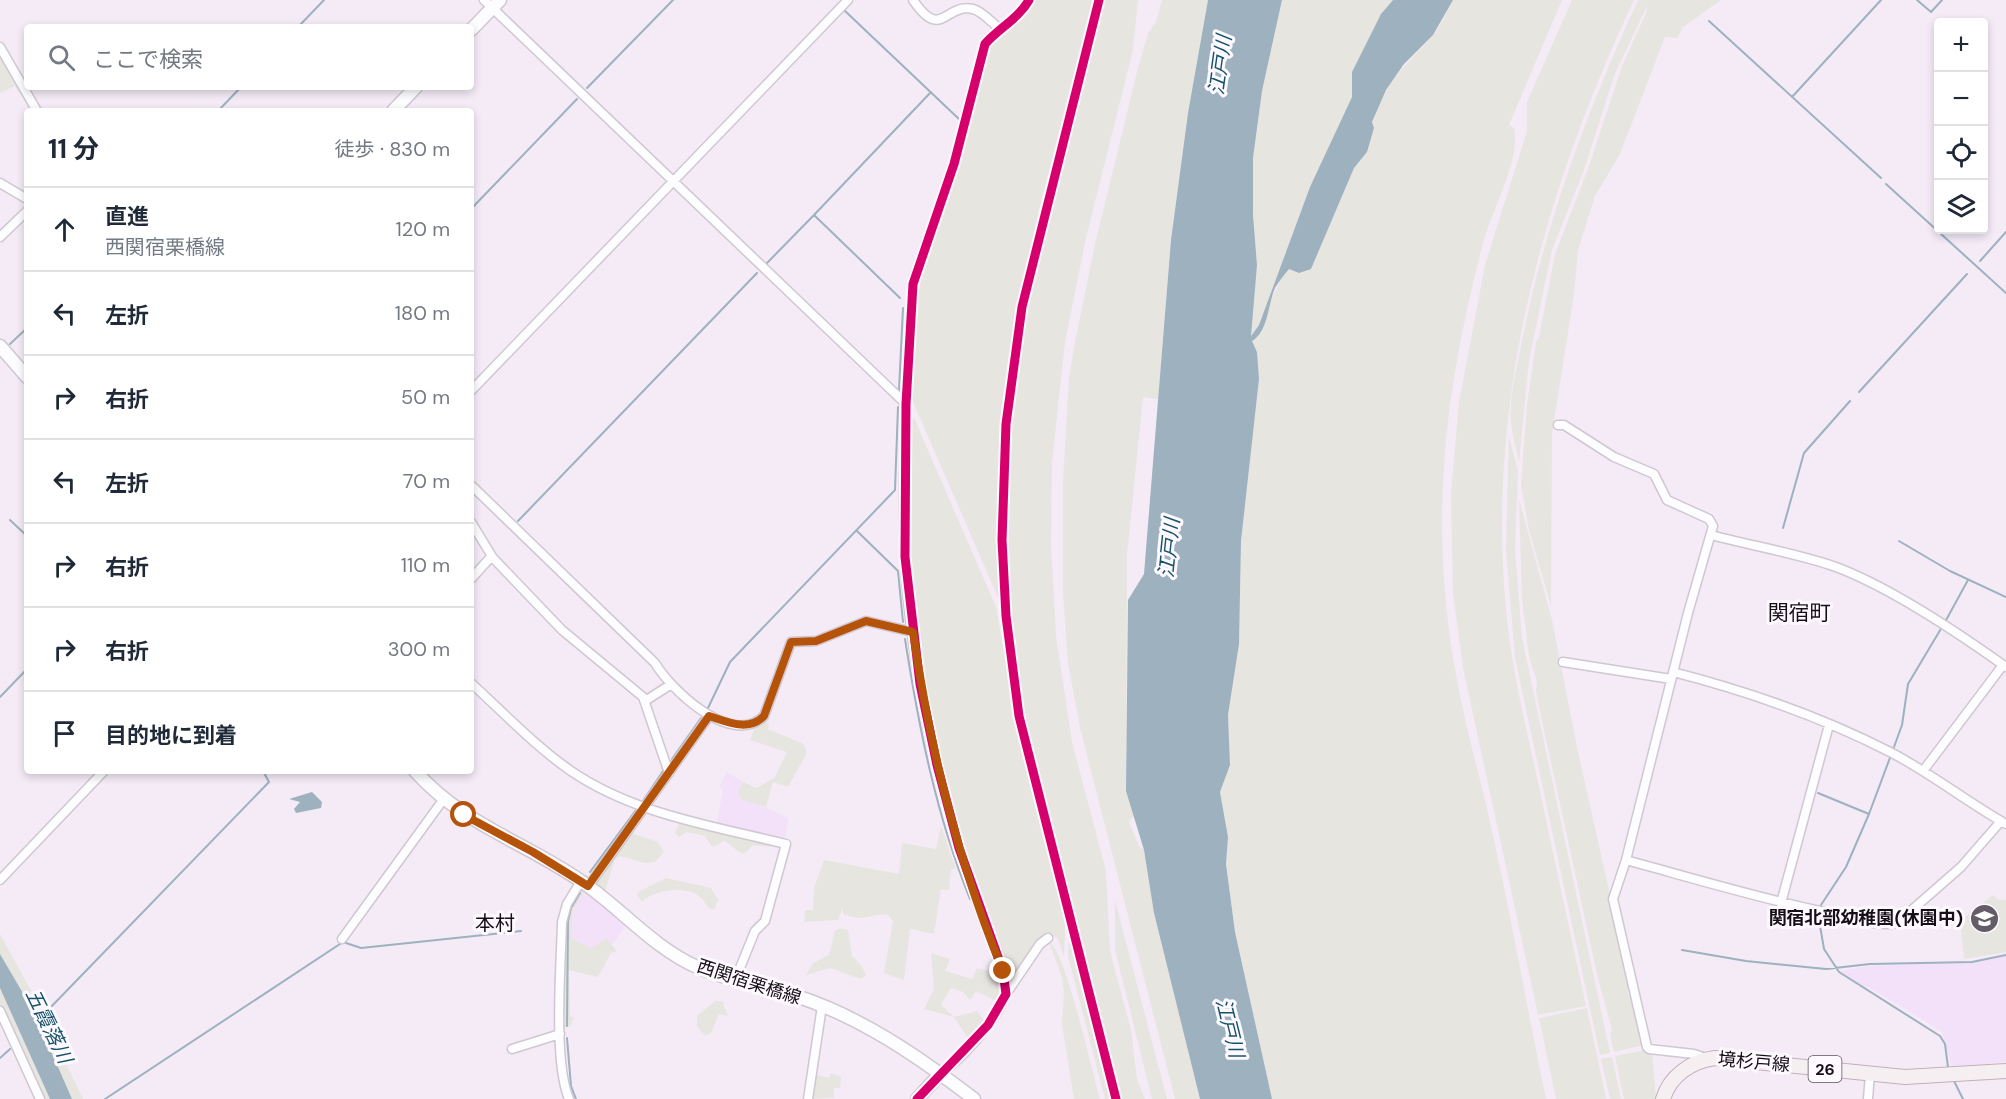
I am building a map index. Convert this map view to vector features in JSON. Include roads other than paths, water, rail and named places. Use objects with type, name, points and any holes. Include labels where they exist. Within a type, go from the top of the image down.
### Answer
[{"type":"main road","points":[[474,26],[492,3]]},
{"type":"main road","points":[[396,108],[413,90]]},
{"type":"main road","points":[[0,346],[24,374]]},
{"type":"main road","name":"西関宿栗橋線","points":[[418,774],[443,800],[475,822],[533,852],[585,884],[680,958],[735,980],[794,995],[873,1030],[941,1073],[974,1099]]},
{"type":"main road","name":"境杉戸線","points":[[1663,1099],[1669,1084],[1679,1074],[1708,1059],[1905,1077],[2006,1071]]},
{"type":"main road","points":[[917,1099],[941,1073]]},
{"type":"street","points":[[474,388],[848,0]]},
{"type":"street","points":[[913,0],[925,17],[932,20],[967,9],[976,10],[1000,28]]},
{"type":"street","points":[[1006,994],[1003,971],[959,848],[937,765],[913,632],[905,556],[906,404],[914,278],[954,164],[985,44],[1000,28],[1012,20],[1029,0]]},
{"type":"street","points":[[492,3],[672,181],[906,404]]},
{"type":"street","points":[[0,47],[24,87]]},
{"type":"street","points":[[26,90],[36,108]]},
{"type":"street","points":[[0,183],[24,197]]},
{"type":"street","points":[[0,237],[24,214]]},
{"type":"street","points":[[1558,425],[1564,425],[1614,457],[1654,474],[1667,500],[1709,519],[1713,526],[1672,676],[1626,860],[1613,899],[1647,1047],[1694,1054],[1708,1059]]},
{"type":"street","points":[[474,488],[655,663],[670,685],[709,716],[737,726],[758,722],[764,716],[791,642],[816,641],[866,621],[913,632]]},
{"type":"street","points":[[474,527],[493,558],[562,630],[600,660],[645,701],[669,772]]},
{"type":"street","points":[[1711,535],[1834,567],[1854,575],[1932,618],[2005,666],[1923,771]]},
{"type":"street","points":[[474,576],[489,559],[493,558]]},
{"type":"street","points":[[1563,662],[1707,681],[1829,725],[1923,771],[2004,823],[1961,867],[1897,923],[1869,922],[1781,903],[1626,860]]},
{"type":"street","points":[[645,701],[670,685]]},
{"type":"street","points":[[474,686],[571,771],[644,808],[786,844],[765,921],[755,931],[735,980]]},
{"type":"street","points":[[569,1099],[564,1085],[560,1034],[562,922],[567,904],[644,808],[709,716]]},
{"type":"street","points":[[1781,903],[1829,725]]},
{"type":"street","points":[[0,880],[101,774]]},
{"type":"street","points":[[342,939],[443,800]]},
{"type":"street","points":[[941,1073],[988,1025],[1040,944],[1048,938]]},
{"type":"street","points":[[808,1099],[822,1006]]},
{"type":"street","points":[[0,1011],[40,1099]]},
{"type":"street","points":[[512,1049],[560,1034]]},
{"type":"street","points":[[1868,1099],[1870,1074]]},
{"type":"water","name":"江戸川","points":[[1208,0],[1282,0],[1262,91],[1253,158],[1253,215],[1257,265],[1251,336],[1259,325],[1310,187],[1352,97],[1352,72],[1381,14],[1393,0],[1453,0],[1433,35],[1404,64],[1386,90],[1372,122],[1374,128],[1367,152],[1354,168],[1311,269],[1299,273],[1289,269],[1275,288],[1261,331],[1252,341],[1257,352],[1259,379],[1241,541],[1239,644],[1228,715],[1230,765],[1220,792],[1228,837],[1226,864],[1235,932],[1272,1099],[1200,1099],[1154,913],[1144,850],[1126,791],[1128,600],[1144,574],[1171,240],[1188,113]]},
{"type":"water","points":[[312,792],[322,802],[321,808],[296,813],[294,809],[300,802],[289,799]]},
{"type":"water","points":[[0,954],[34,1012],[72,1099],[50,1099],[0,988]]},
{"type":"waterway","points":[[301,24],[324,0]]},
{"type":"waterway","points":[[587,88],[673,0]]},
{"type":"waterway","points":[[1792,97],[1881,0]]},
{"type":"waterway","points":[[1917,0],[1931,12],[1942,0]]},
{"type":"waterway","points":[[844,10],[960,120]]},
{"type":"waterway","points":[[1709,21],[1881,178]]},
{"type":"waterway","points":[[221,108],[238,90]]},
{"type":"waterway","points":[[900,298],[814,215],[931,92]]},
{"type":"waterway","points":[[474,206],[577,99]]},
{"type":"waterway","points":[[1886,184],[2006,293]]},
{"type":"waterway","points":[[767,263],[814,215]]},
{"type":"waterway","points":[[1980,261],[2006,232]]},
{"type":"waterway","points":[[518,521],[757,273]]},
{"type":"waterway","points":[[1859,392],[1967,274]]},
{"type":"waterway","points":[[899,390],[903,308]]},
{"type":"waterway","points":[[10,344],[24,331]]},
{"type":"waterway","points":[[1783,528],[1804,453],[1850,401]]},
{"type":"waterway","points":[[708,708],[730,662],[895,490],[898,407]]},
{"type":"waterway","points":[[10,520],[24,533]]},
{"type":"waterway","points":[[857,531],[898,571],[903,622]]},
{"type":"waterway","points":[[1899,541],[1950,571],[2006,597]]},
{"type":"waterway","points":[[1945,622],[1968,580]]},
{"type":"waterway","points":[[1894,747],[1902,725],[1908,684],[1942,627]]},
{"type":"waterway","points":[[905,639],[930,771],[947,835],[970,899]]},
{"type":"waterway","points":[[0,697],[24,672]]},
{"type":"waterway","points":[[672,759],[701,718]]},
{"type":"waterway","points":[[1869,814],[1891,755]]},
{"type":"waterway","points":[[643,801],[665,768]]},
{"type":"waterway","name":"五霞落川","points":[[49,1009],[269,782],[265,774]]},
{"type":"waterway","points":[[1818,793],[1869,814],[1846,867],[1819,908]]},
{"type":"waterway","points":[[590,872],[636,810]]},
{"type":"waterway","points":[[567,1026],[568,921],[571,908],[580,893]]},
{"type":"waterway","points":[[1818,914],[1824,949],[1839,972],[1940,1036],[1945,1044],[1948,1067]]},
{"type":"waterway","points":[[105,1099],[343,942],[361,948],[521,931]]},
{"type":"waterway","points":[[1682,950],[1746,961],[1826,969],[1870,964],[1972,962],[2006,955]]},
{"type":"waterway","points":[[567,1038],[571,1086],[576,1099]]},
{"type":"waterway","points":[[0,1058],[10,1049]]},
{"type":"waterway","points":[[1954,1081],[1963,1099]]},
{"type":"place","name":"関宿北部幼稚園(休園中)","points":[[1984,918]]},
{"type":"district","name":"関宿町","points":[[1799,613]]},
{"type":"district","name":"本村","points":[[495,923]]}]
